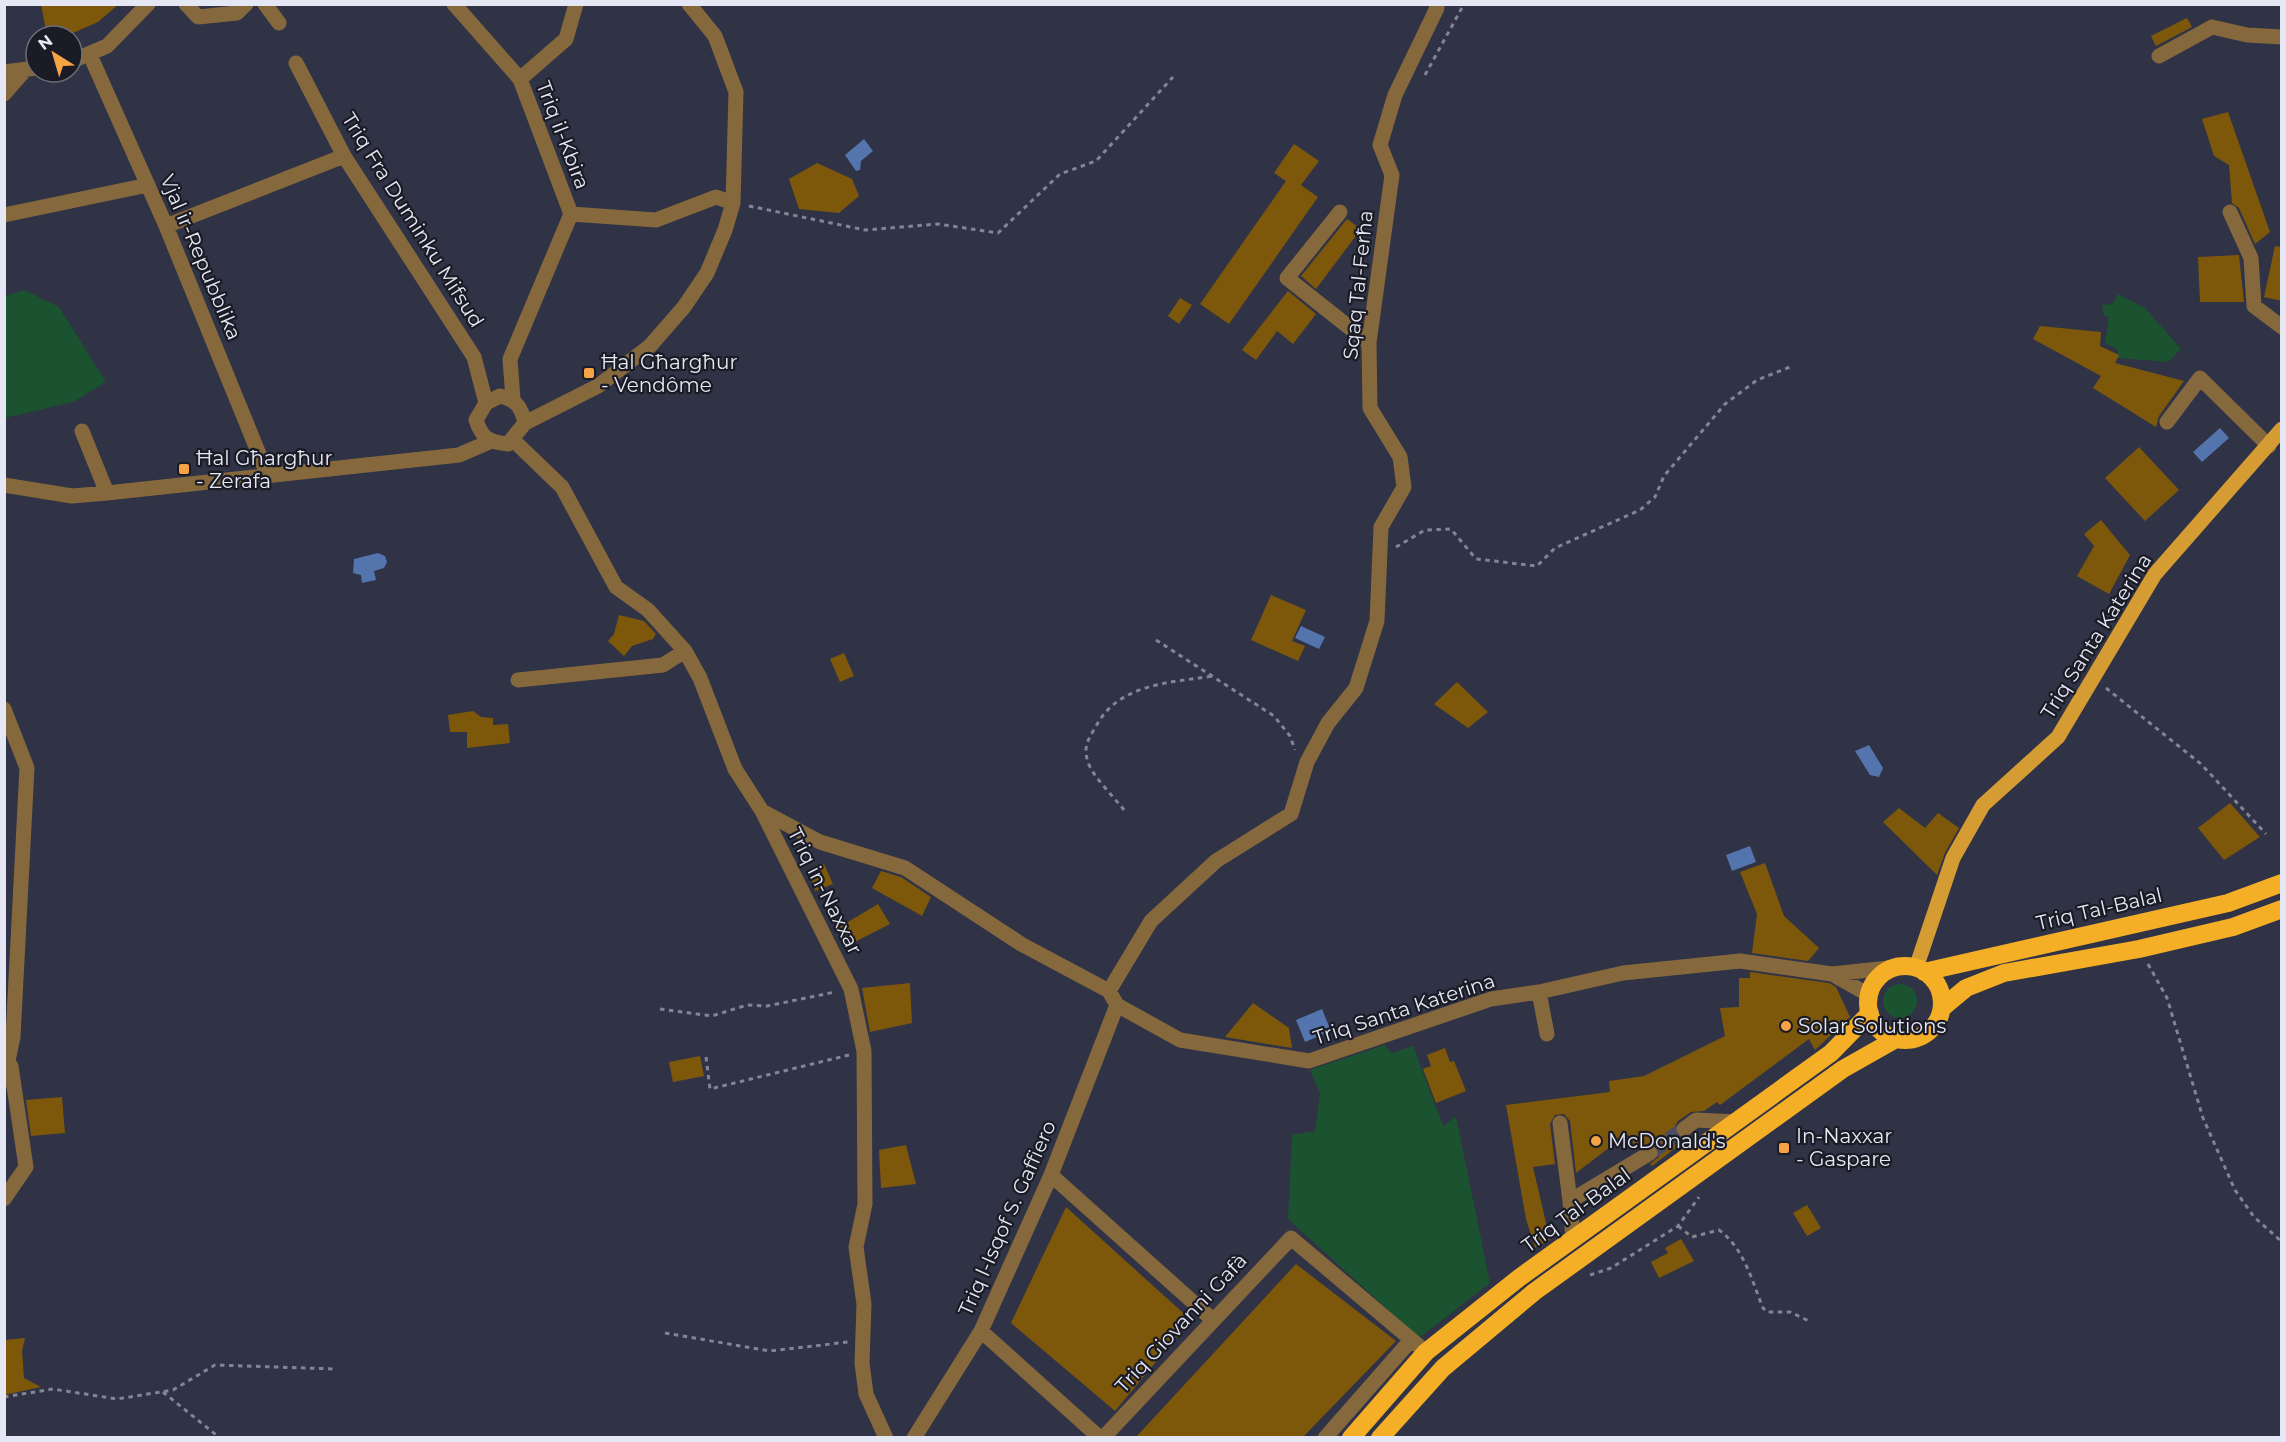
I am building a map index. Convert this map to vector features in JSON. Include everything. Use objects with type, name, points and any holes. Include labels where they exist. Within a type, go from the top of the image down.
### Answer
[{"type":"highway","name":"Triq Tal-Balal","points":[[1351,1437],[1426,1353],[1519,1278],[1831,1053],[1870,1004],[1881,975],[2228,903],[2282,883]]},
{"type":"highway","points":[[1870,1004],[1879,1029],[1896,1039],[1906,1040],[1924,1035],[1936,1023],[1942,1008],[1966,988],[2004,972],[2139,949],[2233,927],[2282,909]]},
{"type":"highway","points":[[1913,969],[1938,986],[1942,1008]]},
{"type":"highway","points":[[1380,1437],[1443,1368],[1534,1292],[1843,1069],[1896,1039]]},
{"type":"main road","name":"Triq Santa Katerina","points":[[1913,969],[1953,858],[1983,805],[2058,737],[2154,573],[2282,429]]},
{"type":"street","points":[[84,57],[123,32],[148,4]]},
{"type":"street","points":[[186,4],[198,17],[237,13],[246,4]]},
{"type":"street","name":"Triq il-Kbira","points":[[454,4],[520,80],[571,214],[510,359],[513,399]]},
{"type":"street","points":[[520,80],[566,39],[576,4]]},
{"type":"street","points":[[4,485],[72,496],[459,455],[489,442],[508,444],[525,423],[598,386],[651,346],[684,307],[706,273],[733,203],[736,92],[715,36],[689,4]]},
{"type":"street","name":"Sqaq Tal-Ferħa","points":[[1109,991],[1151,921],[1216,861],[1292,814],[1307,762],[1328,723],[1356,688],[1377,621],[1382,555],[1381,527],[1404,487],[1400,457],[1370,408],[1369,343],[1392,175],[1380,145],[1395,95],[1436,4]]},
{"type":"street","points":[[2159,56],[2212,27],[2247,35],[2282,37]]},
{"type":"street","name":"Vjal ir-Repubblika","points":[[90,55],[166,226],[268,476]]},
{"type":"street","name":"Triq Fra Duminku Mifsud","points":[[296,63],[344,156],[474,357],[486,403]]},
{"type":"street","points":[[4,72],[24,70]]},
{"type":"street","points":[[4,94],[24,75]]},
{"type":"street","points":[[166,226],[344,156]]},
{"type":"street","points":[[4,215],[148,185]]},
{"type":"street","points":[[571,214],[656,220],[716,197],[733,203]]},
{"type":"street","points":[[1340,212],[1287,279],[1369,343]]},
{"type":"street","points":[[2230,212],[2251,258],[2254,306],[2282,327]]},
{"type":"street","points":[[2168,422],[2200,378],[2269,446]]},
{"type":"street","points":[[489,442],[480,434],[476,420],[486,403],[500,396],[513,399],[522,409],[525,423]]},
{"type":"street","points":[[82,431],[107,493]]},
{"type":"street","name":"Triq in-Naxxar","points":[[513,440],[562,487],[616,587],[648,610],[685,651],[700,678],[735,769],[762,811],[851,989],[864,1051],[865,1204],[856,1247],[864,1304],[861,1340],[866,1394],[886,1437]]},
{"type":"street","points":[[518,680],[663,664],[685,651]]},
{"type":"street","points":[[4,709],[27,768],[14,1037],[4,1080]]},
{"type":"street","points":[[762,811],[820,842],[905,868],[1021,944],[1109,991],[1117,1005]]},
{"type":"street","name":"Triq Santa Katerina","points":[[1117,1005],[1180,1040],[1309,1061],[1491,999],[1539,992],[1623,973],[1740,961],[1832,974],[1913,969]]},
{"type":"street","name":"Triq Santa Katerina","points":[[1832,974],[1870,1004]]},
{"type":"street","points":[[1539,992],[1547,1034]]},
{"type":"street","name":"Triq l-Isqof S. Gaffiero","points":[[914,1437],[981,1331],[1051,1175],[1117,1005]]},
{"type":"street","points":[[4,1199],[26,1167],[10,1060]]},
{"type":"street","points":[[1684,1129],[1696,1120],[1737,1122]]},
{"type":"street","points":[[1560,1123],[1573,1239]]},
{"type":"street","points":[[1570,1201],[1650,1153]]},
{"type":"street","points":[[1051,1175],[1213,1320]]},
{"type":"street","name":"Triq Giovanni Gafà","points":[[1101,1437],[1291,1238],[1412,1340]]},
{"type":"street","points":[[981,1331],[1101,1437]]},
{"type":"street","points":[[1325,1437],[1412,1340],[1426,1353]]},
{"type":"path","points":[[1424,77],[1464,4]]},
{"type":"path","points":[[733,203],[865,230],[938,224],[998,233],[1060,174],[1096,162],[1173,77]]},
{"type":"path","points":[[1382,555],[1425,530],[1451,529],[1476,559],[1537,566],[1555,548],[1640,510],[1655,497],[1664,476],[1725,404],[1757,380],[1790,368]]},
{"type":"path","points":[[1156,640],[1274,716],[1290,736],[1297,756],[1307,762]]},
{"type":"path","points":[[1124,810],[1088,765],[1085,747],[1099,719],[1129,692],[1149,686],[1213,676]]},
{"type":"path","points":[[2093,677],[2201,764],[2266,834]]},
{"type":"path","points":[[2139,949],[2167,998],[2203,1118],[2235,1190],[2254,1217],[2282,1242]]},
{"type":"path","points":[[660,1009],[712,1016],[747,1005],[767,1006],[851,989]]},
{"type":"path","points":[[706,1057],[710,1089],[864,1051]]},
{"type":"path","points":[[1678,1226],[1692,1237],[1719,1230],[1731,1239],[1740,1252],[1763,1308],[1767,1312],[1790,1312],[1809,1322]]},
{"type":"path","points":[[665,1333],[770,1351],[861,1340]]},
{"type":"path","points":[[4,1397],[53,1389],[117,1399],[173,1390],[215,1365],[335,1370]]},
{"type":"path","points":[[163,1392],[220,1437]]},
{"type":"green space","points":[[24,290],[59,307],[106,382],[73,402],[5,418],[5,296]]},
{"type":"green space","points":[[2118,294],[2145,308],[2181,349],[2168,362],[2117,358],[2118,350],[2105,343],[2109,317],[2104,316],[2102,305],[2112,304]]},
{"type":"green space","points":[[1900,984],[1912,989],[1917,1001],[1912,1013],[1900,1018],[1888,1013],[1883,1001],[1888,989]]},
{"type":"green space","points":[[1384,1045],[1392,1053],[1413,1046],[1443,1126],[1456,1116],[1490,1283],[1419,1338],[1288,1219],[1292,1135],[1315,1131],[1320,1093],[1310,1070]]},
{"type":"water","points":[[864,139],[873,151],[861,161],[860,170],[856,171],[845,155]]},
{"type":"water","points":[[2220,428],[2229,438],[2202,462],[2193,452]]},
{"type":"water","points":[[378,553],[385,556],[387,562],[384,568],[374,571],[376,580],[362,583],[361,575],[353,573],[354,559]]},
{"type":"water","points":[[1301,626],[1325,637],[1319,649],[1295,638]]},
{"type":"water","points":[[1869,745],[1883,768],[1879,777],[1870,775],[1855,751]]},
{"type":"water","points":[[1750,846],[1756,862],[1732,871],[1726,855]]},
{"type":"water","points":[[1322,1009],[1331,1031],[1305,1042],[1296,1020]]},
{"type":"building","points":[[41,4],[119,4],[98,22],[84,28],[84,24],[45,24]]},
{"type":"building","points":[[2187,18],[2192,27],[2156,46],[2151,36]]},
{"type":"building","points":[[2228,112],[2270,232],[2255,244],[2239,208],[2232,203],[2229,165],[2214,156],[2202,119]]},
{"type":"building","points":[[1294,144],[1319,161],[1301,185],[1318,197],[1229,324],[1200,304],[1286,181],[1274,173]]},
{"type":"building","points":[[817,163],[852,179],[859,196],[839,213],[799,209],[789,179]]},
{"type":"building","points":[[1347,219],[1361,229],[1316,289],[1301,276]]},
{"type":"building","points":[[2275,246],[2282,247],[2282,301],[2264,297]]},
{"type":"building","points":[[2239,255],[2244,302],[2200,302],[2198,257]]},
{"type":"building","points":[[1288,291],[1316,314],[1293,344],[1277,331],[1256,360],[1242,350]]},
{"type":"building","points":[[1180,298],[1192,305],[1179,324],[1168,316]]},
{"type":"building","points":[[2040,326],[2101,332],[2100,346],[2119,355],[2115,363],[2184,381],[2159,416],[2156,427],[2093,388],[2101,376],[2033,339]]},
{"type":"building","points":[[2139,447],[2179,490],[2145,521],[2105,478]]},
{"type":"building","points":[[2101,520],[2130,555],[2109,594],[2077,576],[2094,546],[2084,534]]},
{"type":"building","points":[[1271,595],[1306,610],[1292,641],[1305,646],[1298,661],[1251,640]]},
{"type":"building","points":[[619,615],[644,621],[656,634],[653,639],[632,646],[624,656],[608,641],[614,634]]},
{"type":"building","points":[[844,653],[854,676],[840,682],[830,659]]},
{"type":"building","points":[[1457,682],[1488,712],[1468,728],[1434,704]]},
{"type":"building","points":[[473,711],[481,717],[493,718],[493,725],[508,724],[510,743],[467,748],[467,732],[450,732],[448,715]]},
{"type":"building","points":[[2230,803],[2260,837],[2224,860],[2198,828]]},
{"type":"building","points":[[1899,808],[1925,828],[1938,813],[1959,828],[1945,853],[1937,875],[1883,822]]},
{"type":"building","points":[[1765,863],[1784,916],[1819,948],[1808,961],[1752,953],[1757,914],[1740,872]]},
{"type":"building","points":[[824,864],[833,884],[815,891],[809,870]]},
{"type":"building","points":[[881,871],[901,877],[931,897],[922,916],[872,888]]},
{"type":"building","points":[[878,904],[890,924],[847,946],[838,928]]},
{"type":"building","points":[[1750,972],[1829,983],[1836,987],[1850,1017],[1815,1050],[1809,1039],[1720,1105],[1717,1102],[1704,1111],[1691,1112],[1678,1121],[1675,1126],[1676,1134],[1681,1138],[1690,1137],[1652,1166],[1650,1164],[1659,1157],[1658,1148],[1649,1143],[1638,1149],[1627,1134],[1576,1173],[1570,1121],[1564,1114],[1555,1115],[1550,1124],[1555,1164],[1533,1167],[1550,1240],[1535,1248],[1526,1219],[1506,1105],[1610,1092],[1609,1081],[1644,1076],[1725,1036],[1720,1008],[1739,1007],[1739,978],[1750,978]]},
{"type":"building","points":[[910,983],[912,1023],[870,1032],[862,988]]},
{"type":"building","points":[[1253,1003],[1289,1028],[1292,1048],[1225,1037]]},
{"type":"building","points":[[1445,1048],[1450,1062],[1454,1061],[1466,1091],[1436,1103],[1423,1069],[1431,1066],[1427,1055]]},
{"type":"building","points":[[700,1056],[704,1076],[673,1082],[669,1062]]},
{"type":"building","points":[[62,1097],[65,1133],[31,1136],[26,1100]]},
{"type":"building","points":[[906,1145],[916,1184],[881,1188],[879,1150]]},
{"type":"building","points":[[1807,1205],[1821,1228],[1807,1236],[1793,1213]]},
{"type":"building","points":[[1066,1207],[1191,1320],[1115,1411],[1011,1323]]},
{"type":"building","points":[[1681,1239],[1694,1261],[1659,1278],[1651,1262],[1668,1253],[1665,1248]]},
{"type":"building","points":[[1296,1264],[1396,1341],[1303,1437],[1136,1437]]},
{"type":"building","points":[[25,1338],[22,1351],[24,1378],[41,1387],[4,1395],[4,1340]]},
{"type":"tunnel","points":[[1650,1153],[1684,1129]]},
{"type":"place","name":"Ħal Għargħur - Vendôme","points":[[589,373]]},
{"type":"place","name":"Ħal Għargħur - Zerafa","points":[[184,469]]},
{"type":"place","name":"Solar Solutions","points":[[1786,1026]]},
{"type":"place","name":"McDonald's","points":[[1596,1141]]},
{"type":"place","name":"In-Naxxar - Gaspare","points":[[1784,1148]]}]
